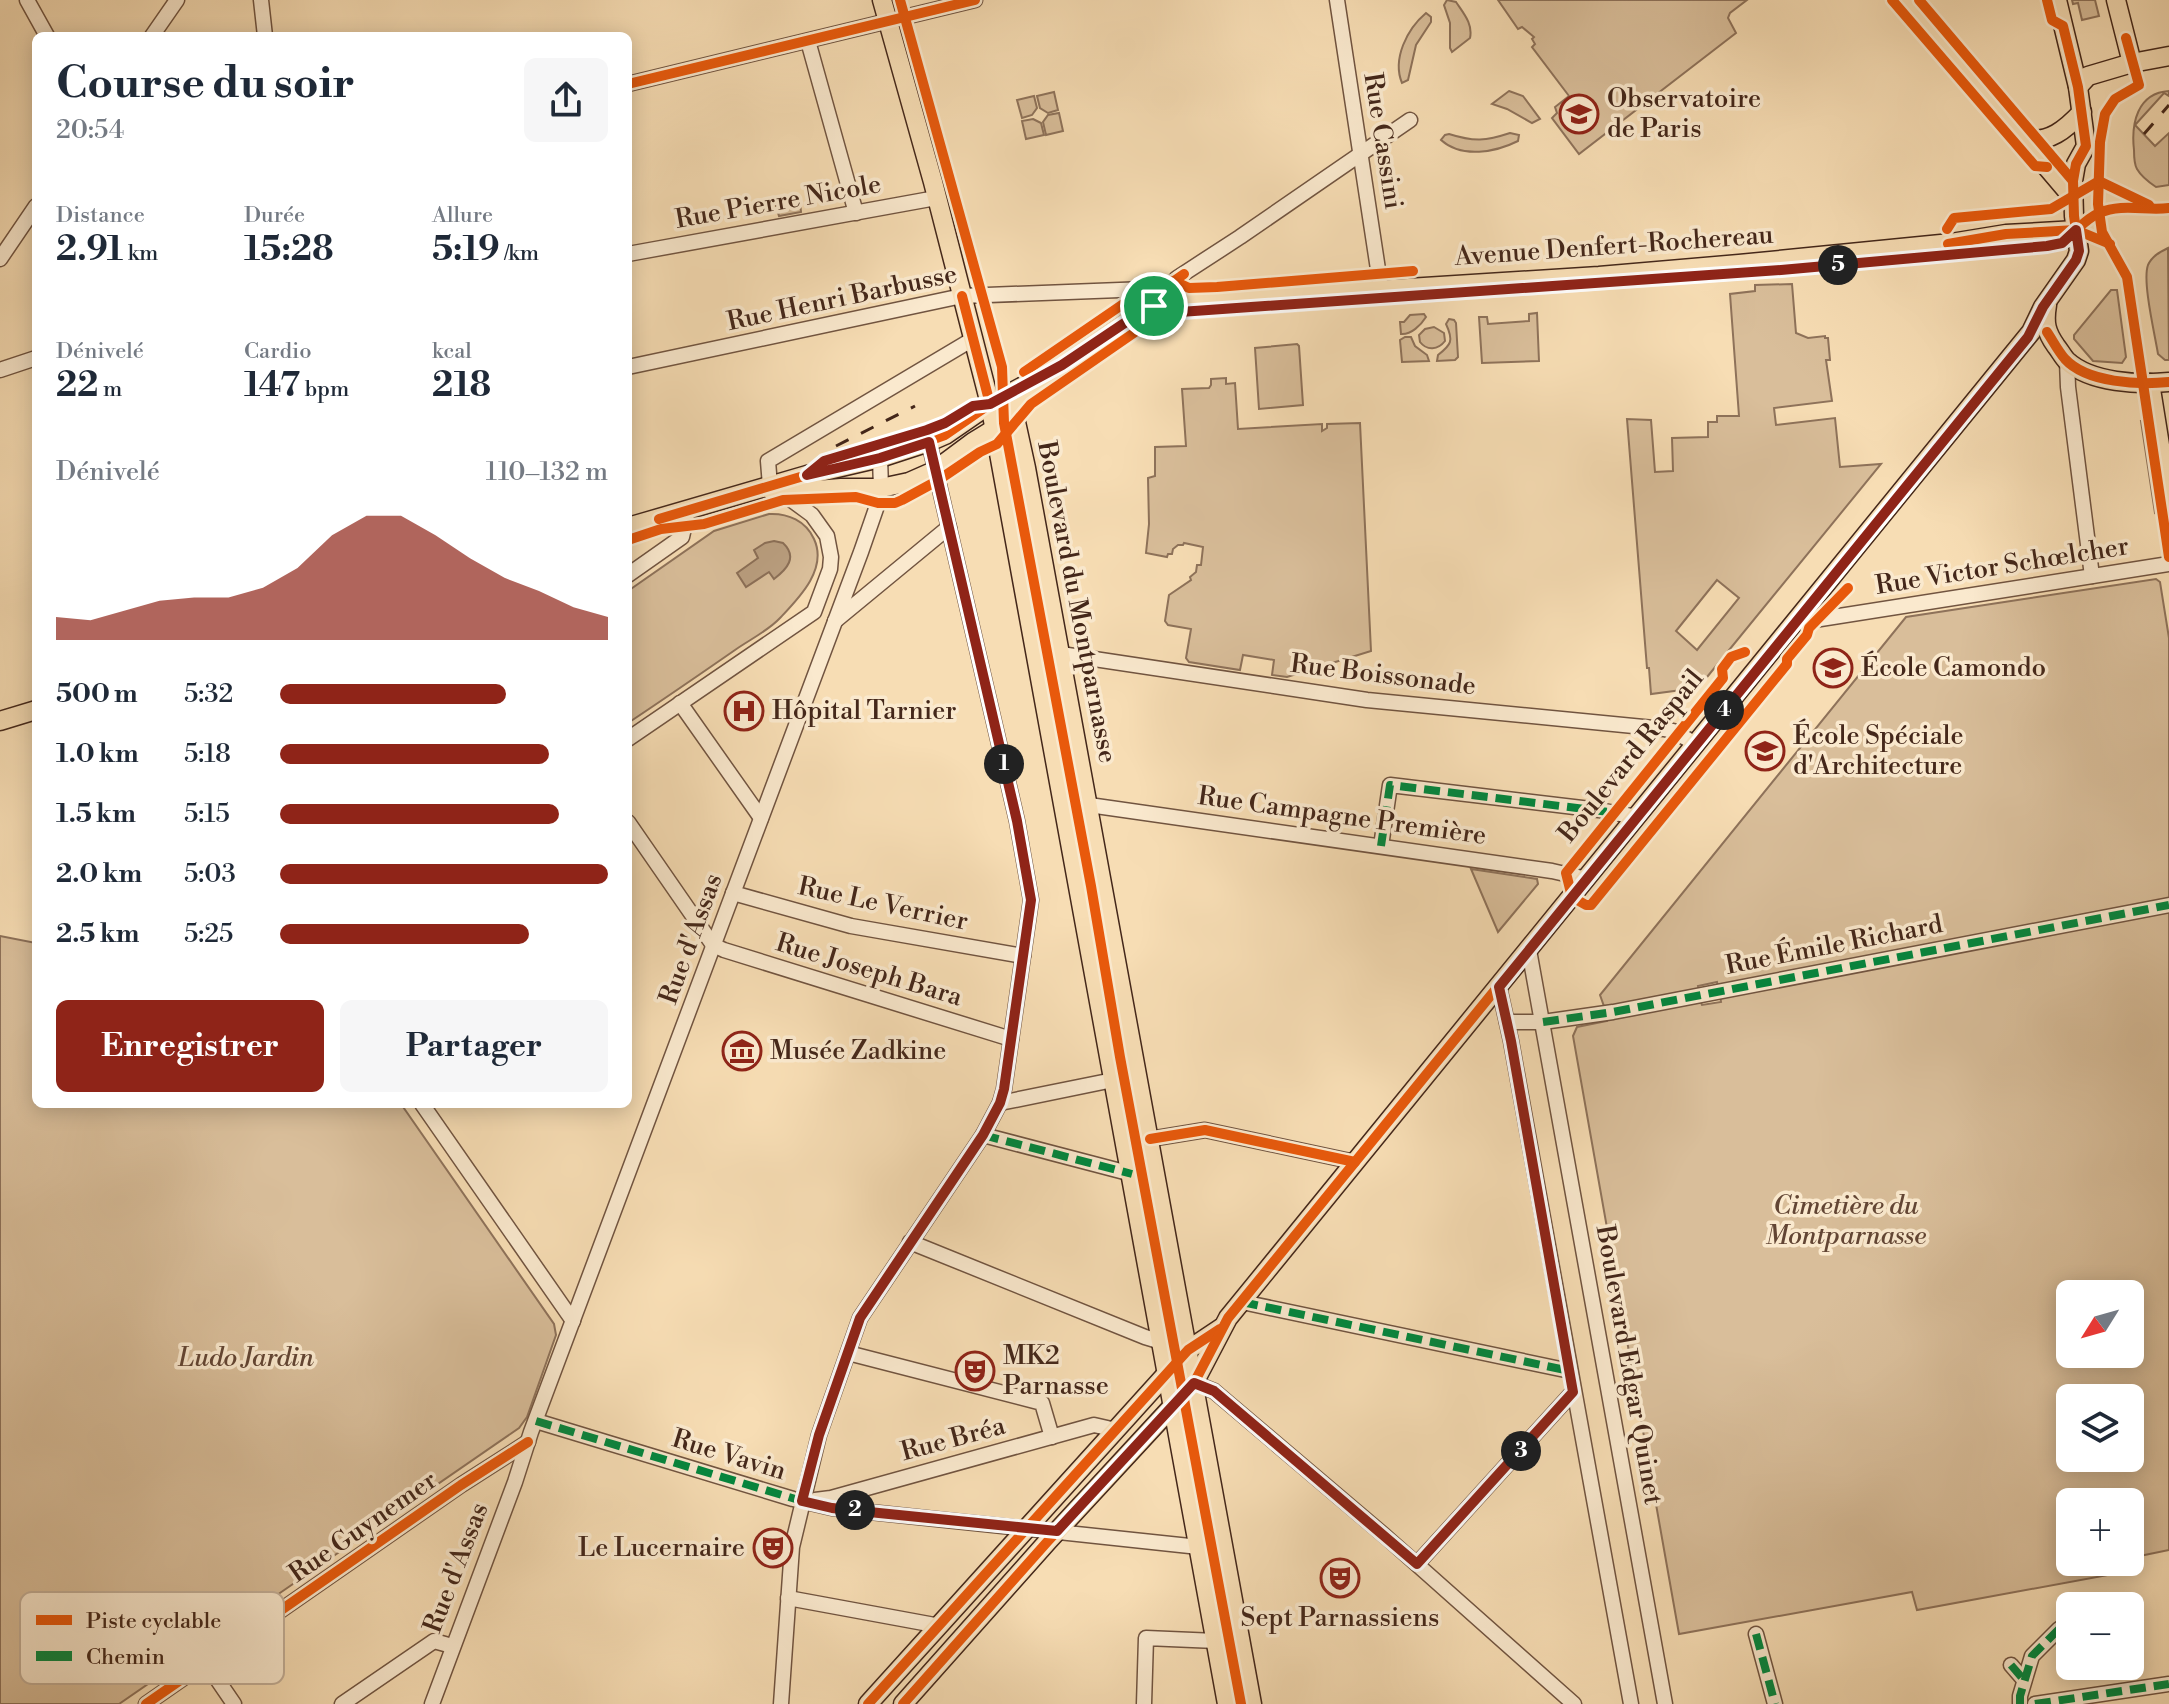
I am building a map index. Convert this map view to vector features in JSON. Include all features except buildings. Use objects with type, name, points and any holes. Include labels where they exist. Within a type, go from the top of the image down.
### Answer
[{"type":"main road","points":[[882,0],[990,404]]},
{"type":"main road","points":[[1905,0],[2073,198]]},
{"type":"main road","name":"Boulevard Raspail","points":[[903,1704],[1194,1383],[1222,1327],[1242,1302],[1795,623],[2039,332],[2048,299],[2079,251],[2073,181],[2076,164],[2086,146],[2078,87],[2057,0]]},
{"type":"main road","points":[[2116,0],[2132,63]]},
{"type":"main road","points":[[2078,87],[2088,76],[2169,56]]},
{"type":"main road","points":[[2024,139],[2039,141],[2056,135],[2082,112]]},
{"type":"main road","name":"Avenue Denfert-Rochereau","points":[[1154,306],[1739,264],[1951,243],[2006,234],[2076,230]]},
{"type":"main road","points":[[632,526],[929,442],[1062,365],[1154,306]]},
{"type":"main road","points":[[2039,332],[2067,361],[2080,369],[2128,382],[2160,383],[2169,501]]},
{"type":"main road","points":[[771,489],[881,488],[909,482],[934,471],[973,442],[994,431],[1062,365]]},
{"type":"main road","name":"Boulevard du Montparnasse","points":[[1227,1704],[990,404],[1003,403],[1014,413],[1089,805],[1252,1704]]},
{"type":"main road","points":[[0,721],[32,711]]},
{"type":"main road","name":"Boulevard Raspail","points":[[868,1704],[1188,1350],[1222,1327]]},
{"type":"street","points":[[27,0],[45,32]]},
{"type":"street","points":[[155,32],[177,0]]},
{"type":"street","points":[[261,0],[265,32]]},
{"type":"street","points":[[632,83],[975,0]]},
{"type":"street","name":"Rue Cassini","points":[[1337,0],[1381,289]]},
{"type":"street","points":[[808,41],[856,213]]},
{"type":"street","points":[[1154,306],[1177,278],[1410,120]]},
{"type":"street","name":"Rue Pierre Nicole","points":[[632,253],[936,198]]},
{"type":"street","points":[[0,259],[32,217]]},
{"type":"street","name":"Rue Henri Barbusse","points":[[632,366],[962,296],[1146,289],[1154,306]]},
{"type":"street","points":[[632,736],[814,612],[830,569],[828,541],[817,519],[771,489],[768,461],[973,339]]},
{"type":"street","points":[[0,370],[32,359]]},
{"type":"street","points":[[2067,361],[2069,399],[2092,576]]},
{"type":"street","points":[[781,1704],[792,1547],[819,1435],[860,1318],[983,1135],[1000,1103],[1031,900],[1017,821],[929,442]]},
{"type":"street","name":"Rue d'Assas","points":[[432,1704],[876,510],[881,488],[880,458]]},
{"type":"street","points":[[632,572],[682,537],[688,510]]},
{"type":"street","points":[[814,612],[835,621],[949,527]]},
{"type":"street","name":"Rue Victor Schœlcher","points":[[1795,623],[2169,564]]},
{"type":"street","name":"Rue Boissonade","points":[[1061,654],[1367,700],[1664,729],[1696,744]]},
{"type":"street","points":[[680,703],[761,818]]},
{"type":"street","points":[[1381,846],[1390,785],[1602,810],[1637,817]]},
{"type":"street","name":"Rue Campagne Première","points":[[1089,805],[1552,871],[1587,879]]},
{"type":"street","points":[[632,828],[713,945]]},
{"type":"street","name":"Rue Le Verrier","points":[[733,893],[851,926],[1023,956]]},
{"type":"street","name":"Rue Émile Richard","points":[[1507,1022],[1544,1029],[1613,1012],[2169,905]]},
{"type":"street","name":"Rue Joseph Bara","points":[[713,945],[1011,1039]]},
{"type":"street","name":"Boulevard Edgar Quinet","points":[[1529,950],[1665,1704]]},
{"type":"street","points":[[1499,987],[1631,1704]]},
{"type":"street","points":[[1511,1041],[1521,1033],[1544,1029]]},
{"type":"street","points":[[1000,1103],[1113,1080]]},
{"type":"street","points":[[425,1108],[573,1321]]},
{"type":"street","points":[[1150,1139],[1205,1130],[1355,1162]]},
{"type":"street","points":[[983,1135],[1132,1174]]},
{"type":"street","points":[[910,1242],[1161,1343],[1188,1350]]},
{"type":"street","points":[[1242,1302],[1570,1371]]},
{"type":"street","points":[[848,1353],[1042,1403],[1052,1437]]},
{"type":"street","points":[[1194,1383],[1214,1391],[1417,1564],[1574,1704]]},
{"type":"street","points":[[1417,1564],[1573,1392]]},
{"type":"street","name":"Rue Vavin","points":[[536,1421],[802,1501],[847,1510],[1199,1547]]},
{"type":"street","name":"Rue Bréa","points":[[802,1501],[831,1498],[1094,1425],[1116,1430]]},
{"type":"street","name":"Rue Guynemer","points":[[284,1609],[528,1442]]},
{"type":"street","points":[[788,1598],[940,1626]]},
{"type":"street","points":[[2020,1704],[2032,1656],[2056,1632]]},
{"type":"street","points":[[1756,1634],[1775,1704]]},
{"type":"street","points":[[1144,1704],[1146,1638],[1216,1641]]},
{"type":"street","points":[[342,1704],[434,1641],[452,1646]]},
{"type":"street","points":[[2011,1665],[2024,1680]]},
{"type":"street","name":"Rue Guynemer","points":[[146,1704],[175,1684]]},
{"type":"street","points":[[220,1684],[234,1704]]},
{"type":"street","points":[[2035,1704],[2169,1684]]},
{"type":"green space","points":[[1447,0],[1456,2],[1470,28],[1470,38],[1452,52],[1450,23],[1444,5]]},
{"type":"green space","points":[[1498,0],[1747,0],[1728,18],[1736,33],[1579,154],[1552,118],[1557,113],[1555,107],[1569,96],[1532,47],[1534,37],[1522,27],[1518,29]]},
{"type":"green space","points":[[2072,0],[2095,0],[2099,16],[2082,20],[2078,3],[2073,4]]},
{"type":"green space","points":[[1426,13],[1431,17],[1431,22],[1416,45],[1408,80],[1402,83],[1399,64],[1403,45]]},
{"type":"green space","points":[[1509,91],[1523,96],[1540,119],[1532,123],[1492,104]]},
{"type":"green space","points":[[2169,91],[2169,96],[2164,93],[2135,125],[2155,146],[2169,133],[2169,185],[2156,187],[2136,167],[2134,157],[2135,120],[2150,97]]},
{"type":"green space","points":[[1054,92],[1058,110],[1048,113],[1040,108],[1037,96]]},
{"type":"green space","points":[[1034,96],[1037,108],[1032,115],[1022,118],[1017,100]]},
{"type":"green space","points":[[1059,113],[1063,131],[1046,135],[1043,122],[1048,115]]},
{"type":"green space","points":[[1033,119],[1041,123],[1044,135],[1026,139],[1022,121]]},
{"type":"green space","points":[[1510,133],[1519,135],[1518,141],[1479,152],[1459,150],[1441,140],[1449,134],[1480,140]]},
{"type":"green space","points":[[800,201],[801,212],[779,216],[776,206]]},
{"type":"green space","points":[[2168,248],[2169,360],[2165,360],[2158,354],[2147,273],[2152,259]]},
{"type":"green space","points":[[1792,284],[1796,333],[1808,338],[1828,338],[1830,360],[1826,360],[1832,401],[1774,408],[1776,425],[1835,418],[1840,467],[1881,464],[1694,693],[1689,689],[1651,694],[1627,419],[1651,420],[1655,472],[1673,471],[1672,438],[1708,437],[1708,422],[1717,422],[1717,416],[1739,416],[1730,294],[1755,291],[1755,285]],"holes":[[[1717,580],[1739,598],[1697,650],[1676,631]]]},
{"type":"green space","points":[[2111,290],[2117,290],[2126,357],[2122,363],[2093,361],[2074,339],[2074,335]]},
{"type":"green space","points":[[1537,313],[1539,361],[1482,363],[1479,317],[1487,317],[1488,324],[1529,321],[1529,314]]},
{"type":"green space","points":[[1424,314],[1426,317],[1419,326],[1401,334],[1400,322],[1410,315]]},
{"type":"green space","points":[[1449,319],[1456,323],[1458,357],[1437,361],[1438,355],[1450,342],[1446,324]]},
{"type":"green space","points":[[1434,327],[1444,333],[1445,341],[1429,348],[1420,342],[1419,335],[1425,329]]},
{"type":"green space","points":[[1411,337],[1429,361],[1402,362],[1400,340]]},
{"type":"green space","points":[[1297,344],[1303,405],[1259,409],[1255,348]]},
{"type":"green space","points":[[1226,378],[1226,384],[1235,383],[1238,429],[1322,424],[1322,431],[1327,424],[1360,423],[1371,651],[1287,677],[1272,675],[1274,660],[1243,655],[1240,670],[1189,662],[1186,658],[1191,629],[1168,625],[1165,621],[1169,595],[1191,580],[1197,565],[1201,565],[1203,547],[1184,543],[1167,557],[1146,553],[1148,478],[1155,476],[1155,447],[1186,446],[1182,389],[1209,388],[1211,379]]},
{"type":"green space","points":[[2141,421],[2145,421],[2159,512],[2155,513]]},
{"type":"green space","points":[[769,514],[796,519],[814,539],[817,561],[814,572],[803,592],[770,627],[632,720],[632,588],[714,531]]},
{"type":"green space","points":[[2156,579],[2160,582],[2169,638],[2169,900],[1718,987],[1717,982],[1698,986],[1699,991],[1605,1009],[1600,995],[1906,617]]},
{"type":"green space","points":[[1471,869],[1537,879],[1538,884],[1498,932]]},
{"type":"green space","name":"Cimetière du Montparnasse","points":[[2169,909],[2169,1550],[2144,1555],[2144,1488],[2056,1488],[2056,1576],[2103,1576],[1917,1610],[1912,1592],[1679,1634],[1573,1036],[1577,1027],[1607,1021],[1607,1017],[1700,1000],[1702,1005],[1721,1002],[1720,995]]},
{"type":"green space","name":"Ludo Jardin","points":[[0,936],[32,942],[32,1108],[404,1108],[554,1324],[556,1335],[527,1417],[519,1428],[281,1592],[20,1592],[20,1684],[148,1684],[119,1704],[0,1704]]},
{"type":"shaded area","points":[[774,541],[783,543],[790,553],[787,567],[774,579],[769,572],[746,587],[737,573],[758,558],[754,550]]},
{"type":"railway","points":[[2144,134],[2169,105]]},
{"type":"railway","points":[[836,446],[915,406]]},
{"type":"marked path","points":[[1381,846],[1390,785],[1617,813]]},
{"type":"marked path","points":[[1543,1022],[1613,1012],[2169,905]]},
{"type":"marked path","points":[[983,1135],[1132,1174]]},
{"type":"marked path","points":[[1242,1302],[1570,1371]]},
{"type":"marked path","points":[[536,1421],[802,1501]]},
{"type":"marked path","points":[[2020,1704],[2032,1656],[2056,1632]]},
{"type":"marked path","points":[[1756,1634],[1775,1704]]},
{"type":"marked path","points":[[2011,1665],[2024,1680]]},
{"type":"marked path","points":[[2035,1704],[2169,1684]]},
{"type":"cycle path","points":[[900,0],[1002,367],[1004,423],[1241,1704]]},
{"type":"cycle path","points":[[632,83],[975,0]]},
{"type":"cycle path","points":[[1892,0],[2035,166],[2047,167]]},
{"type":"cycle path","points":[[1919,0],[2073,181]]},
{"type":"cycle path","points":[[2047,0],[2052,20],[2063,26],[2078,87],[2086,146],[2076,164],[2073,181],[2079,251],[2048,299]]},
{"type":"cycle path","points":[[2126,38],[2139,85],[2115,99],[2105,114],[2100,142],[2098,204],[2102,232],[2127,277],[2169,557]]},
{"type":"cycle path","points":[[1947,229],[1954,218],[2051,209],[2099,181],[2149,205]]},
{"type":"cycle path","points":[[632,539],[661,529],[704,524],[783,500],[856,497],[878,503],[895,503],[997,444],[1031,404],[1154,319],[1168,314],[1781,270],[2047,246],[2070,236],[2092,217],[2108,210],[2169,208]]},
{"type":"cycle path","points":[[1948,244],[2006,234],[2076,230],[2110,244]]},
{"type":"cycle path","points":[[1024,372],[1146,289],[1174,281],[1189,288],[1217,287],[1413,271]]},
{"type":"cycle path","points":[[659,519],[807,475],[880,458],[945,435],[990,404],[1062,365],[1154,306],[1174,281],[1184,274]]},
{"type":"cycle path","points":[[962,296],[990,404]]},
{"type":"cycle path","points":[[903,1704],[1194,1383],[1228,1318],[2031,332]]},
{"type":"cycle path","points":[[2047,332],[2065,359],[2086,373],[2114,381],[2169,382]]},
{"type":"cycle path","points":[[1745,652],[1731,657],[1722,669],[1723,678],[1566,873],[1572,897],[1591,905],[1787,664],[1787,659],[1807,635],[1809,628],[1848,588]]},
{"type":"cycle path","points":[[1150,1139],[1205,1130],[1355,1162]]},
{"type":"cycle path","points":[[868,1704],[1188,1350],[1220,1329]]},
{"type":"cycle path","points":[[284,1608],[528,1442]]},
{"type":"cycle path","points":[[146,1704],[175,1684]]},
{"type":"place","name":"Observatoire de Paris","points":[[1579,114]]},
{"type":"place","name":"École Camondo","points":[[1833,668]]},
{"type":"place","name":"Hôpital Tarnier","points":[[744,711]]},
{"type":"place","name":"École Spéciale d'Architecture","points":[[1765,751]]},
{"type":"place","name":"Musée Zadkine","points":[[742,1051]]},
{"type":"place","name":"MK2 Parnasse","points":[[975,1371]]},
{"type":"place","name":"Le Lucernaire","points":[[773,1548]]},
{"type":"place","name":"Sept Parnassiens","points":[[1340,1578]]},
{"type":"route","points":[[2076,230],[2079,251],[2076,260],[2043,307],[2028,337],[1499,987],[1573,1392],[1417,1564],[1214,1391],[1194,1383],[1057,1531],[832,1508],[802,1501],[819,1435],[860,1318],[983,1135],[1000,1103],[1031,900],[1017,821],[929,442],[880,458],[807,475],[824,461],[927,430],[973,406],[990,404],[1062,365],[1154,306],[1160,316],[1180,312],[1781,270],[2047,246],[2062,243],[2076,230]]}]
